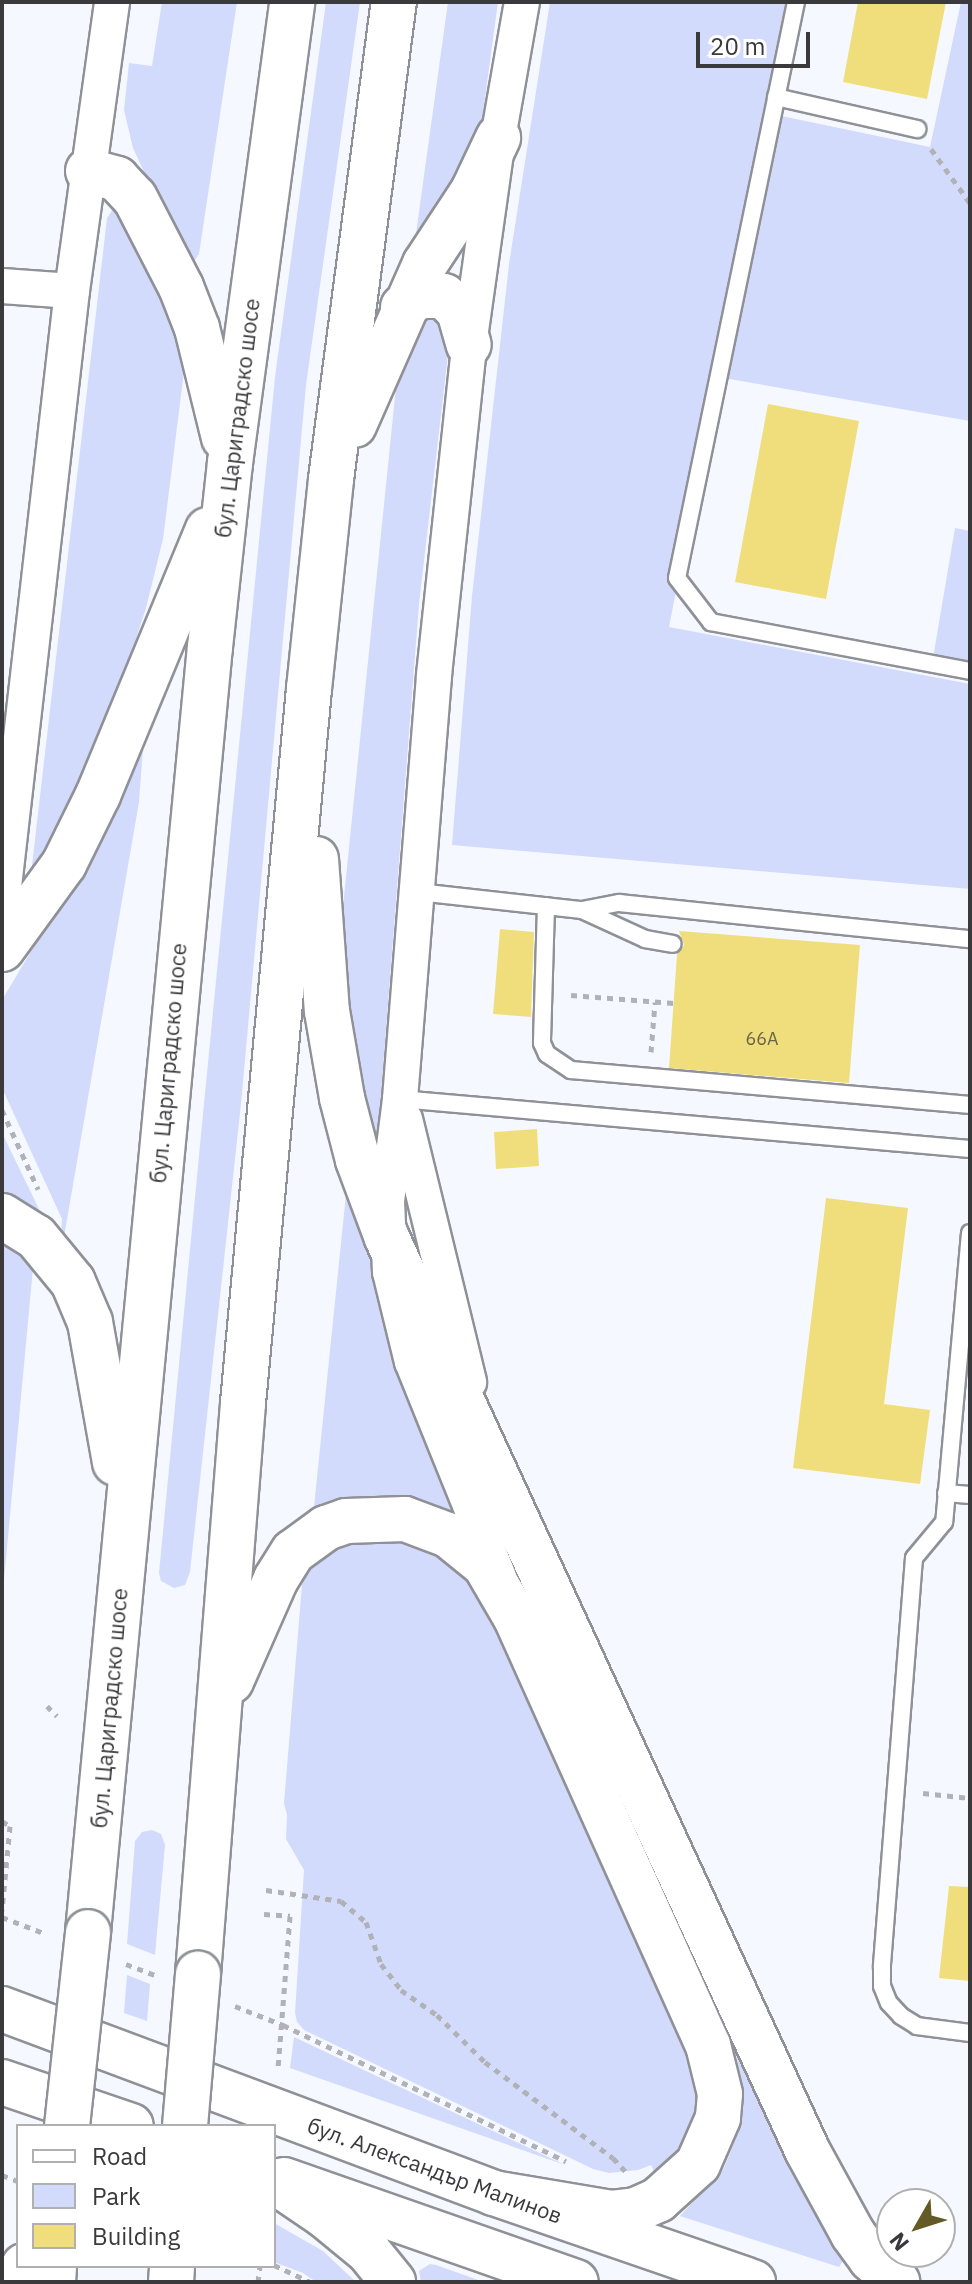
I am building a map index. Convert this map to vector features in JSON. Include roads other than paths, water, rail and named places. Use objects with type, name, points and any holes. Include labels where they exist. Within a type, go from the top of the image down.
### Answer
[{"type":"main road","name":"бул. Цариградско шосе","points":[[67,2124],[175,989],[228,473],[292,2]]},
{"type":"main road","points":[[185,2124],[181,1976],[216,1717],[309,689],[331,479],[394,2]]},
{"type":"main road","points":[[331,479],[403,307],[425,264],[473,191],[498,138]]},
{"type":"main road","points":[[2,949],[64,864],[98,795],[228,473],[197,328],[181,287],[135,198],[117,179],[88,171]]},
{"type":"main road","points":[[403,307],[420,296],[444,296],[459,311],[469,345]]},
{"type":"main road","points":[[309,689],[318,918],[327,1011],[358,1160],[387,1238],[497,1484],[807,2150],[853,2234],[871,2259],[897,2282]]},
{"type":"main road","points":[[2,1216],[49,1250],[73,1282],[82,1302],[100,1373],[126,1525]]},
{"type":"main road","points":[[216,1717],[276,1579],[293,1552],[326,1528],[346,1521],[405,1519],[448,1535],[485,1565],[516,1618],[708,2045],[720,2094],[718,2118],[698,2164],[658,2200],[636,2210],[612,2213],[494,2193]]},
{"type":"main road","name":"бул. Александър Малинов","points":[[2,2009],[494,2193],[753,2282]]},
{"type":"main road","points":[[2,2082],[125,2124]]},
{"type":"main road","points":[[276,2180],[368,2251],[393,2282]]},
{"type":"main road","points":[[276,2180],[576,2282]]},
{"type":"street","points":[[2,899],[72,291],[112,2]]},
{"type":"street","points":[[516,1618],[412,1362],[395,1304],[387,1238],[387,1201],[400,1099],[434,675],[469,345],[498,138],[522,2]]},
{"type":"street","points":[[2,286],[72,291]]},
{"type":"street","points":[[400,1099],[453,1321],[497,1484]]},
{"type":"lane","points":[[796,2],[677,578],[711,622],[970,671]]},
{"type":"lane","points":[[776,97],[917,129]]},
{"type":"lane","points":[[418,892],[582,910],[619,903],[970,939]]},
{"type":"lane","points":[[546,906],[542,1043],[547,1054],[571,1070],[970,1105]]},
{"type":"lane","points":[[582,910],[645,939],[673,944]]},
{"type":"lane","points":[[400,1099],[970,1149]]},
{"type":"lane","points":[[970,1233],[944,1522],[914,1558],[882,1986],[889,2003],[901,2016],[917,2026],[970,2033]]},
{"type":"lane","points":[[946,1493],[970,1495]]}]
